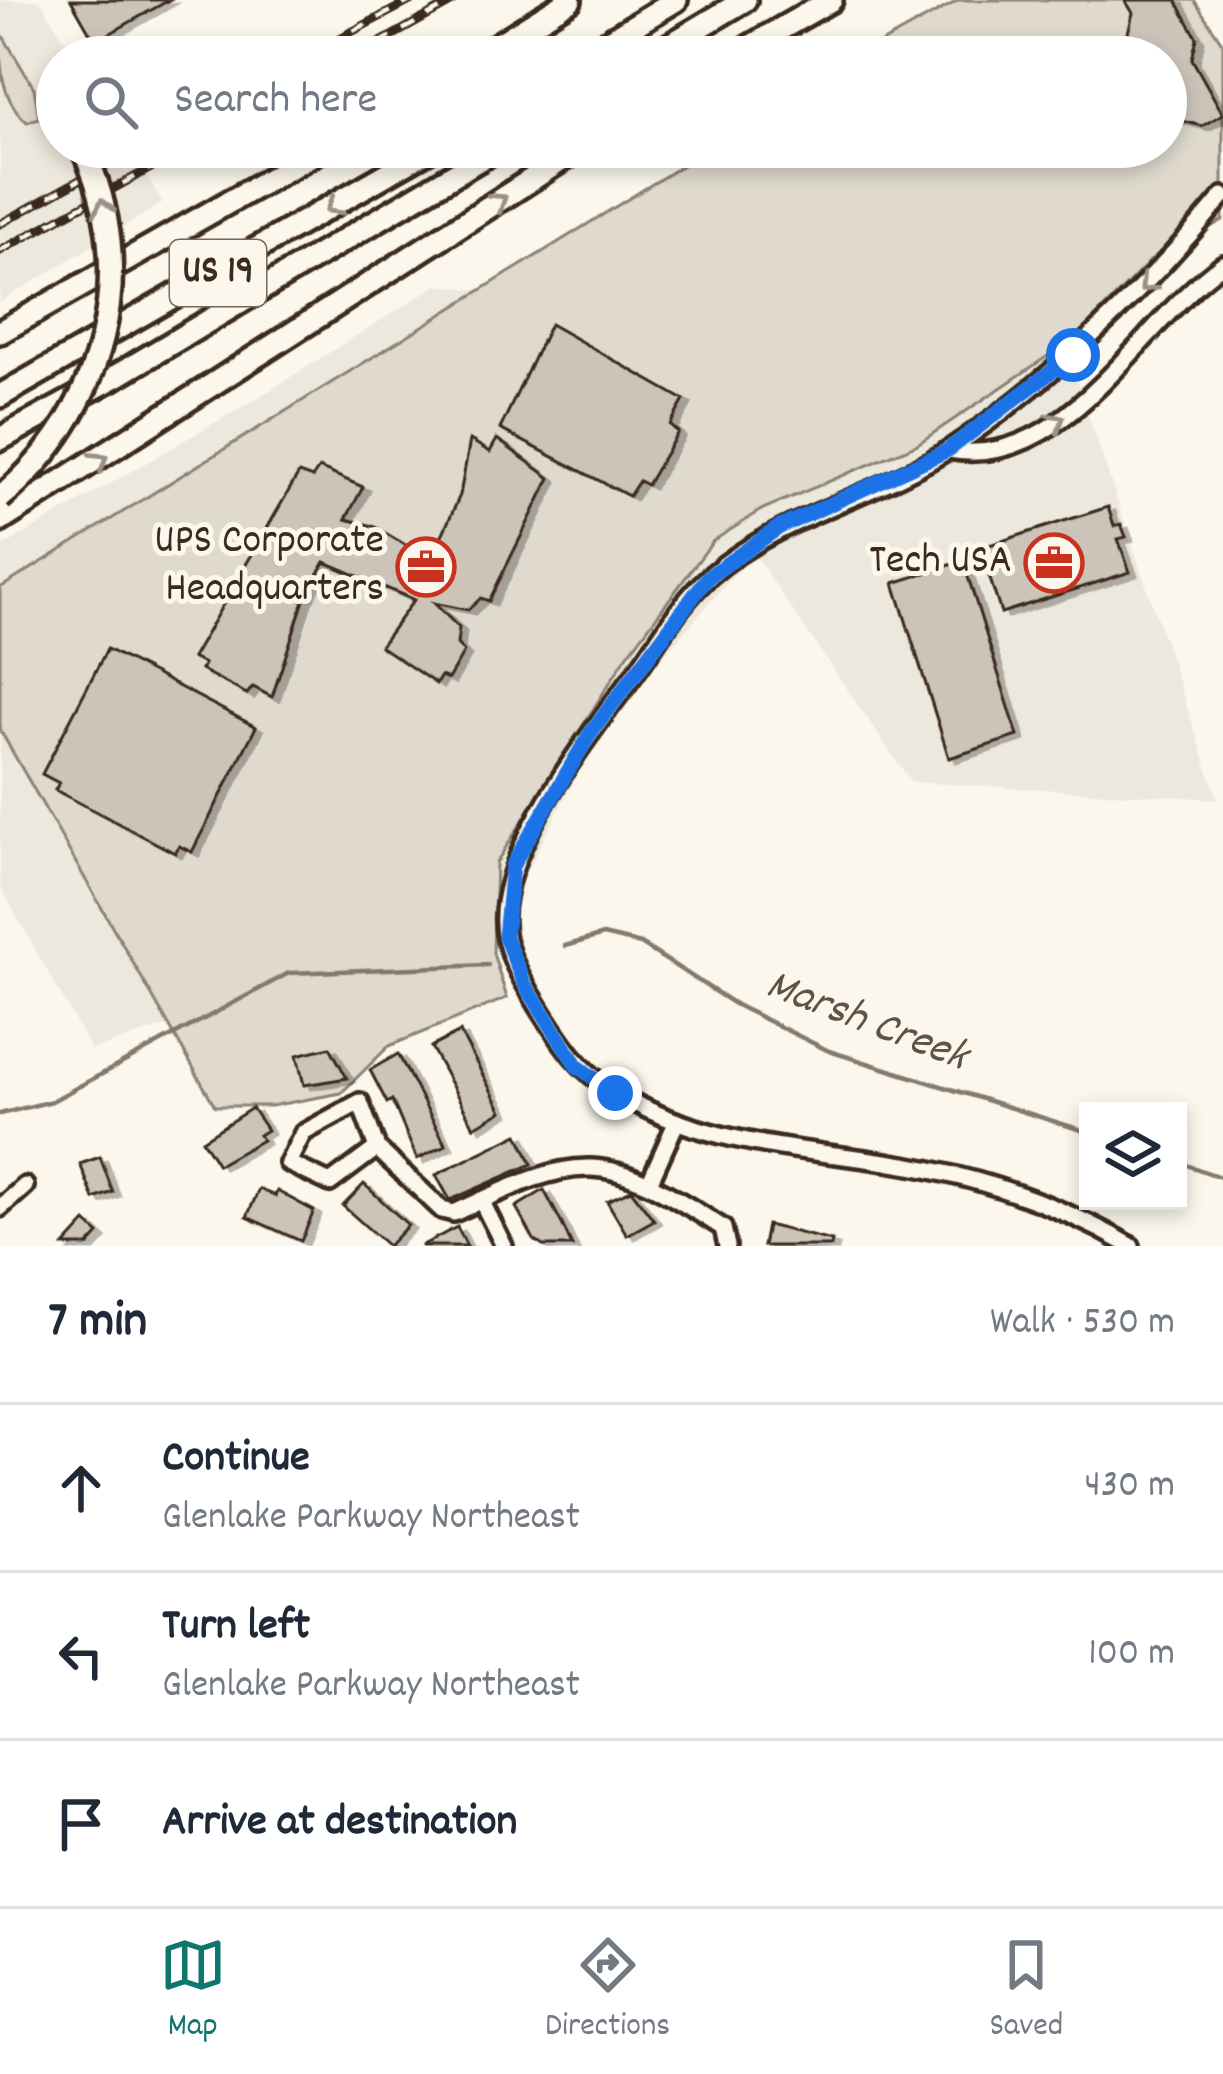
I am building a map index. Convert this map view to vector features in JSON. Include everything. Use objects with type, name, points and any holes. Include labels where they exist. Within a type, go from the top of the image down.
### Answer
[{"type":"highway","points":[[512,36],[570,0]]},
{"type":"highway","points":[[617,36],[676,0]]},
{"type":"highway","points":[[685,36],[745,0]]},
{"type":"highway","points":[[768,36],[831,0]]},
{"type":"highway","points":[[0,498],[37,465],[70,421],[106,328],[110,243],[91,168]]},
{"type":"highway","points":[[0,332],[289,168]]},
{"type":"highway","name":"US 19","points":[[0,396],[397,168]]},
{"type":"highway","name":"US 19","points":[[0,439],[118,375],[465,168]]},
{"type":"highway","points":[[0,521],[549,168]]},
{"type":"street","points":[[1130,1246],[1084,1219],[992,1184],[892,1163],[777,1149],[676,1123],[615,1093],[577,1066],[524,983],[505,937],[512,866],[590,734],[708,577],[778,528],[948,450],[1073,355],[1135,298],[1223,196]]},
{"type":"street","points":[[948,450],[970,454],[1018,443],[1066,417],[1097,393],[1184,295],[1223,264]]},
{"type":"street","points":[[377,1148],[330,1183],[288,1163],[303,1133],[360,1102],[377,1148],[442,1210],[454,1213],[524,1178],[608,1166],[650,1181],[723,1228],[727,1246]]},
{"type":"street","points":[[650,1181],[676,1123]]},
{"type":"street","points":[[0,1208],[26,1186]]},
{"type":"street","points":[[481,1200],[504,1246]]},
{"type":"shaded area","points":[[0,0],[40,0],[62,36],[36,36],[36,168],[142,168],[163,203],[0,302]]},
{"type":"shaded area","points":[[959,0],[1194,0],[1223,44],[1223,220],[1153,258],[1076,337],[916,445],[763,509],[713,541],[626,657],[496,863],[493,953],[507,998],[389,1046],[341,1093],[271,1106],[215,1106],[0,730],[0,588],[678,168],[1187,168],[1187,36],[894,36]]},
{"type":"shaded area","points":[[0,31],[34,88],[36,119],[27,122],[11,103],[1,69]]},
{"type":"shaded area","points":[[437,285],[495,292],[847,471],[1066,349],[1218,799],[911,782],[753,553],[603,725],[502,919],[91,1050],[0,886],[0,548],[259,397]]},
{"type":"building","points":[[71,0],[169,0],[106,36],[92,36]]},
{"type":"building","points":[[1125,0],[1176,0],[1197,38],[1192,59],[1223,114],[1202,126],[1187,122],[1187,36],[1130,36],[1133,13]]},
{"type":"building","points":[[550,324],[684,400],[670,425],[678,432],[647,485],[639,481],[629,496],[500,429]]},
{"type":"building","name":"UPS Corporate Headquarters","points":[[497,439],[550,478],[489,601],[481,598],[468,610],[434,603],[459,628],[457,644],[464,652],[448,679],[441,676],[436,684],[380,646],[414,600],[325,562],[304,600],[272,697],[253,687],[247,694],[201,670],[204,664],[192,658],[299,473],[312,478],[319,468],[363,487],[346,519],[373,526],[431,560],[460,495],[470,440],[490,452]]},
{"type":"building","points":[[1108,507],[1114,526],[1121,524],[1126,537],[1118,539],[1130,572],[1001,613],[980,548]]},
{"type":"building","points":[[963,561],[1018,736],[949,758],[894,583]]},
{"type":"building","points":[[107,649],[256,727],[192,852],[179,846],[175,853],[55,790],[59,783],[42,774]]},
{"type":"building","points":[[460,1032],[502,1111],[474,1127],[431,1047]]},
{"type":"building","points":[[330,1047],[347,1078],[304,1085],[297,1055]]},
{"type":"building","points":[[398,1054],[446,1145],[417,1159],[392,1100],[387,1103],[370,1070]]},
{"type":"building","points":[[252,1108],[267,1130],[259,1135],[262,1140],[218,1165],[202,1140]]},
{"type":"building","points":[[518,1134],[532,1164],[450,1200],[436,1175]]},
{"type":"building","points":[[100,1157],[113,1192],[94,1199],[80,1164]]},
{"type":"building","points":[[364,1184],[408,1225],[388,1246],[343,1206]]},
{"type":"building","points":[[259,1189],[275,1196],[277,1191],[314,1211],[301,1241],[247,1217]]},
{"type":"building","points":[[544,1190],[572,1246],[543,1246],[534,1240],[516,1207]]},
{"type":"building","points":[[631,1190],[654,1220],[627,1235],[607,1201]]},
{"type":"building","points":[[86,1222],[99,1234],[88,1246],[64,1246]]},
{"type":"building","points":[[767,1225],[832,1241],[831,1246],[763,1246]]},
{"type":"building","points":[[457,1227],[467,1246],[421,1246]]},
{"type":"waterway","name":"Marsh Creek","points":[[565,946],[603,935],[641,944],[736,1005],[829,1051],[1079,1129]]},
{"type":"waterway","name":"Marsh Creek","points":[[0,1114],[52,1101],[289,973],[488,965]]},
{"type":"waterway","name":"Marsh Creek","points":[[1187,1165],[1223,1178]]},
{"type":"railway","points":[[344,36],[412,0]]},
{"type":"railway","points":[[392,36],[456,0]]},
{"type":"railway","points":[[0,224],[101,168]]},
{"type":"railway","points":[[0,251],[151,168]]},
{"type":"place","name":"Tech USA","points":[[1054,563]]},
{"type":"place","name":"UPS Corporate Headquarters","points":[[426,567]]},
{"type":"route","points":[[615,1093],[577,1066],[524,983],[505,937],[505,898],[512,866],[590,734],[708,577],[778,528],[948,450],[1073,355]]}]
